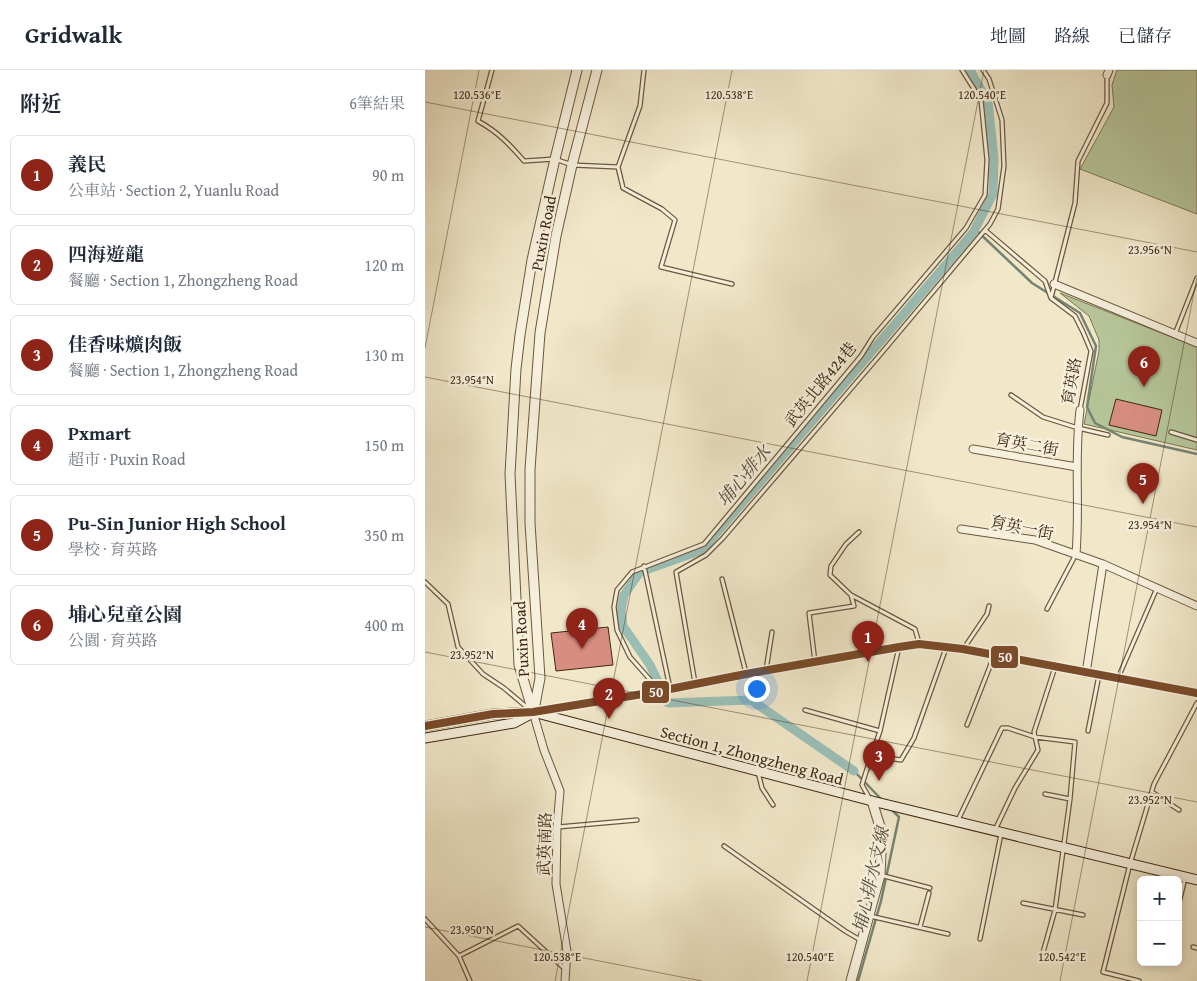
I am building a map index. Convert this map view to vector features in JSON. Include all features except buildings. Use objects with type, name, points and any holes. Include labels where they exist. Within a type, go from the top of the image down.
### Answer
[{"type":"street","name":"Puxin Road","points":[[533,712],[519,665],[510,474],[516,370],[532,260],[577,70]]},
{"type":"street","name":"Puxin Road","points":[[533,712],[540,678],[530,522],[529,469],[540,333],[556,236],[597,70]]},
{"type":"street","points":[[1054,284],[1197,343]]},
{"type":"street","name":"育英路","points":[[1076,554],[1080,410]]},
{"type":"street","name":"育英二街","points":[[973,448],[1077,466]]},
{"type":"street","name":"育英一街","points":[[961,530],[1035,540],[1076,554]]},
{"type":"street","points":[[1076,554],[1197,606]]},
{"type":"street","points":[[1086,673],[1103,564]]},
{"type":"street","points":[[425,738],[513,723],[533,712],[919,644],[963,649],[1197,694]]},
{"type":"street","name":"Section 1, Zhongzheng Road","points":[[425,726],[493,714],[533,712],[872,801],[1197,880]]},
{"type":"street","name":"武英南路","points":[[533,712],[544,750],[560,791],[556,884],[567,951],[565,981]]},
{"type":"street","points":[[851,981],[880,875],[882,833],[872,801]]},
{"type":"lane","points":[[492,70],[478,121],[499,134],[524,161],[555,159],[572,165],[618,167]]},
{"type":"lane","points":[[643,70],[640,106],[618,167],[623,188],[661,209],[675,220],[661,267],[732,284]]},
{"type":"lane","name":"武英北路424巷","points":[[655,692],[653,683],[630,657],[617,630],[614,607],[617,590],[631,572],[704,544],[861,356],[873,337],[966,228],[985,195],[987,160],[981,100],[963,70]]},
{"type":"lane","points":[[695,684],[676,572],[706,555],[723,538],[985,230],[998,209],[1004,166],[1002,120],[989,78],[983,70]]},
{"type":"lane","points":[[1051,298],[1075,203],[1077,160],[1107,103],[1108,73]]},
{"type":"lane","points":[[985,230],[1045,281],[1051,298]]},
{"type":"lane","points":[[1175,335],[1197,278]]},
{"type":"lane","name":"育英路","points":[[1051,298],[1075,316],[1091,351],[1080,410]]},
{"type":"lane","points":[[1011,395],[1043,417],[1108,435]]},
{"type":"lane","points":[[1171,432],[1197,440]]},
{"type":"lane","points":[[859,532],[846,544],[831,566],[830,575],[851,595],[915,629],[919,644]]},
{"type":"lane","points":[[1047,609],[1076,554]]},
{"type":"lane","points":[[644,566],[670,689]]},
{"type":"lane","points":[[722,579],[746,674]]},
{"type":"lane","points":[[425,582],[448,604],[457,647],[483,674],[504,688],[533,712]]},
{"type":"lane","points":[[1118,679],[1157,588]]},
{"type":"lane","points":[[815,662],[809,613],[854,606],[851,595]]},
{"type":"lane","points":[[963,649],[987,614],[989,606]]},
{"type":"lane","points":[[766,670],[772,632]]},
{"type":"lane","points":[[872,801],[862,785],[880,731],[899,647]]},
{"type":"lane","points":[[888,758],[901,760],[914,738],[947,648]]},
{"type":"lane","points":[[967,725],[994,656]]},
{"type":"lane","points":[[980,939],[998,832],[1015,788],[1038,750],[1034,732],[1055,667]]},
{"type":"lane","points":[[1089,731],[1099,676]]},
{"type":"lane","points":[[1139,981],[1103,972],[1130,864],[1154,784],[1197,703]]},
{"type":"lane","points":[[805,710],[880,731]]},
{"type":"lane","points":[[957,822],[1002,728],[1008,728],[1035,737],[1075,742],[1070,799],[1055,910],[1042,956]]},
{"type":"lane","points":[[758,772],[761,788],[773,805]]},
{"type":"lane","points":[[1152,792],[1179,810]]},
{"type":"lane","points":[[1045,794],[1070,799]]},
{"type":"lane","points":[[557,827],[637,820]]},
{"type":"lane","points":[[724,846],[862,941]]},
{"type":"lane","points":[[880,875],[931,888]]},
{"type":"lane","points":[[1182,890],[1185,877]]},
{"type":"lane","points":[[920,927],[929,893]]},
{"type":"lane","points":[[1023,904],[1083,916]]},
{"type":"lane","points":[[869,916],[948,934]]},
{"type":"lane","points":[[425,919],[459,956],[470,981]]},
{"type":"lane","points":[[459,956],[518,926],[566,969]]},
{"type":"green space","points":[[1117,70],[1197,70],[1197,214],[1080,169],[1114,107],[1112,85]]},
{"type":"green space","points":[[1060,293],[1197,347],[1197,450],[1084,424],[1099,351],[1099,340],[1089,316]]},
{"type":"waterway","name":"埔心排水","points":[[854,771],[751,700],[668,703],[650,665],[623,626],[621,610],[624,595],[640,572],[702,550],[973,233],[993,194],[994,158],[988,102],[970,70]]},
{"type":"waterway","points":[[975,229],[1032,283],[1080,313],[1096,346],[1087,407],[1095,423],[1122,437],[1197,454]]},
{"type":"waterway","name":"埔心排水支線","points":[[854,771],[883,801]]},
{"type":"waterway","name":"埔心排水支線","points":[[858,981],[881,901],[899,817],[890,808]]},
{"type":"transit line","name":"50","points":[[425,726],[493,714],[533,712],[655,692],[919,644],[963,649],[1197,693]]},
{"type":"place","name":"埔心兒童公園","points":[[1144,387]]},
{"type":"place","name":"Pu-Sin Junior High School","points":[[1143,504]]},
{"type":"place","name":"Pxmart","points":[[582,649]]},
{"type":"place","name":"義民","points":[[868,662]]},
{"type":"place","name":"四海遊龍","points":[[609,719]]},
{"type":"place","name":"佳香味爌肉飯","points":[[879,781]]}]
